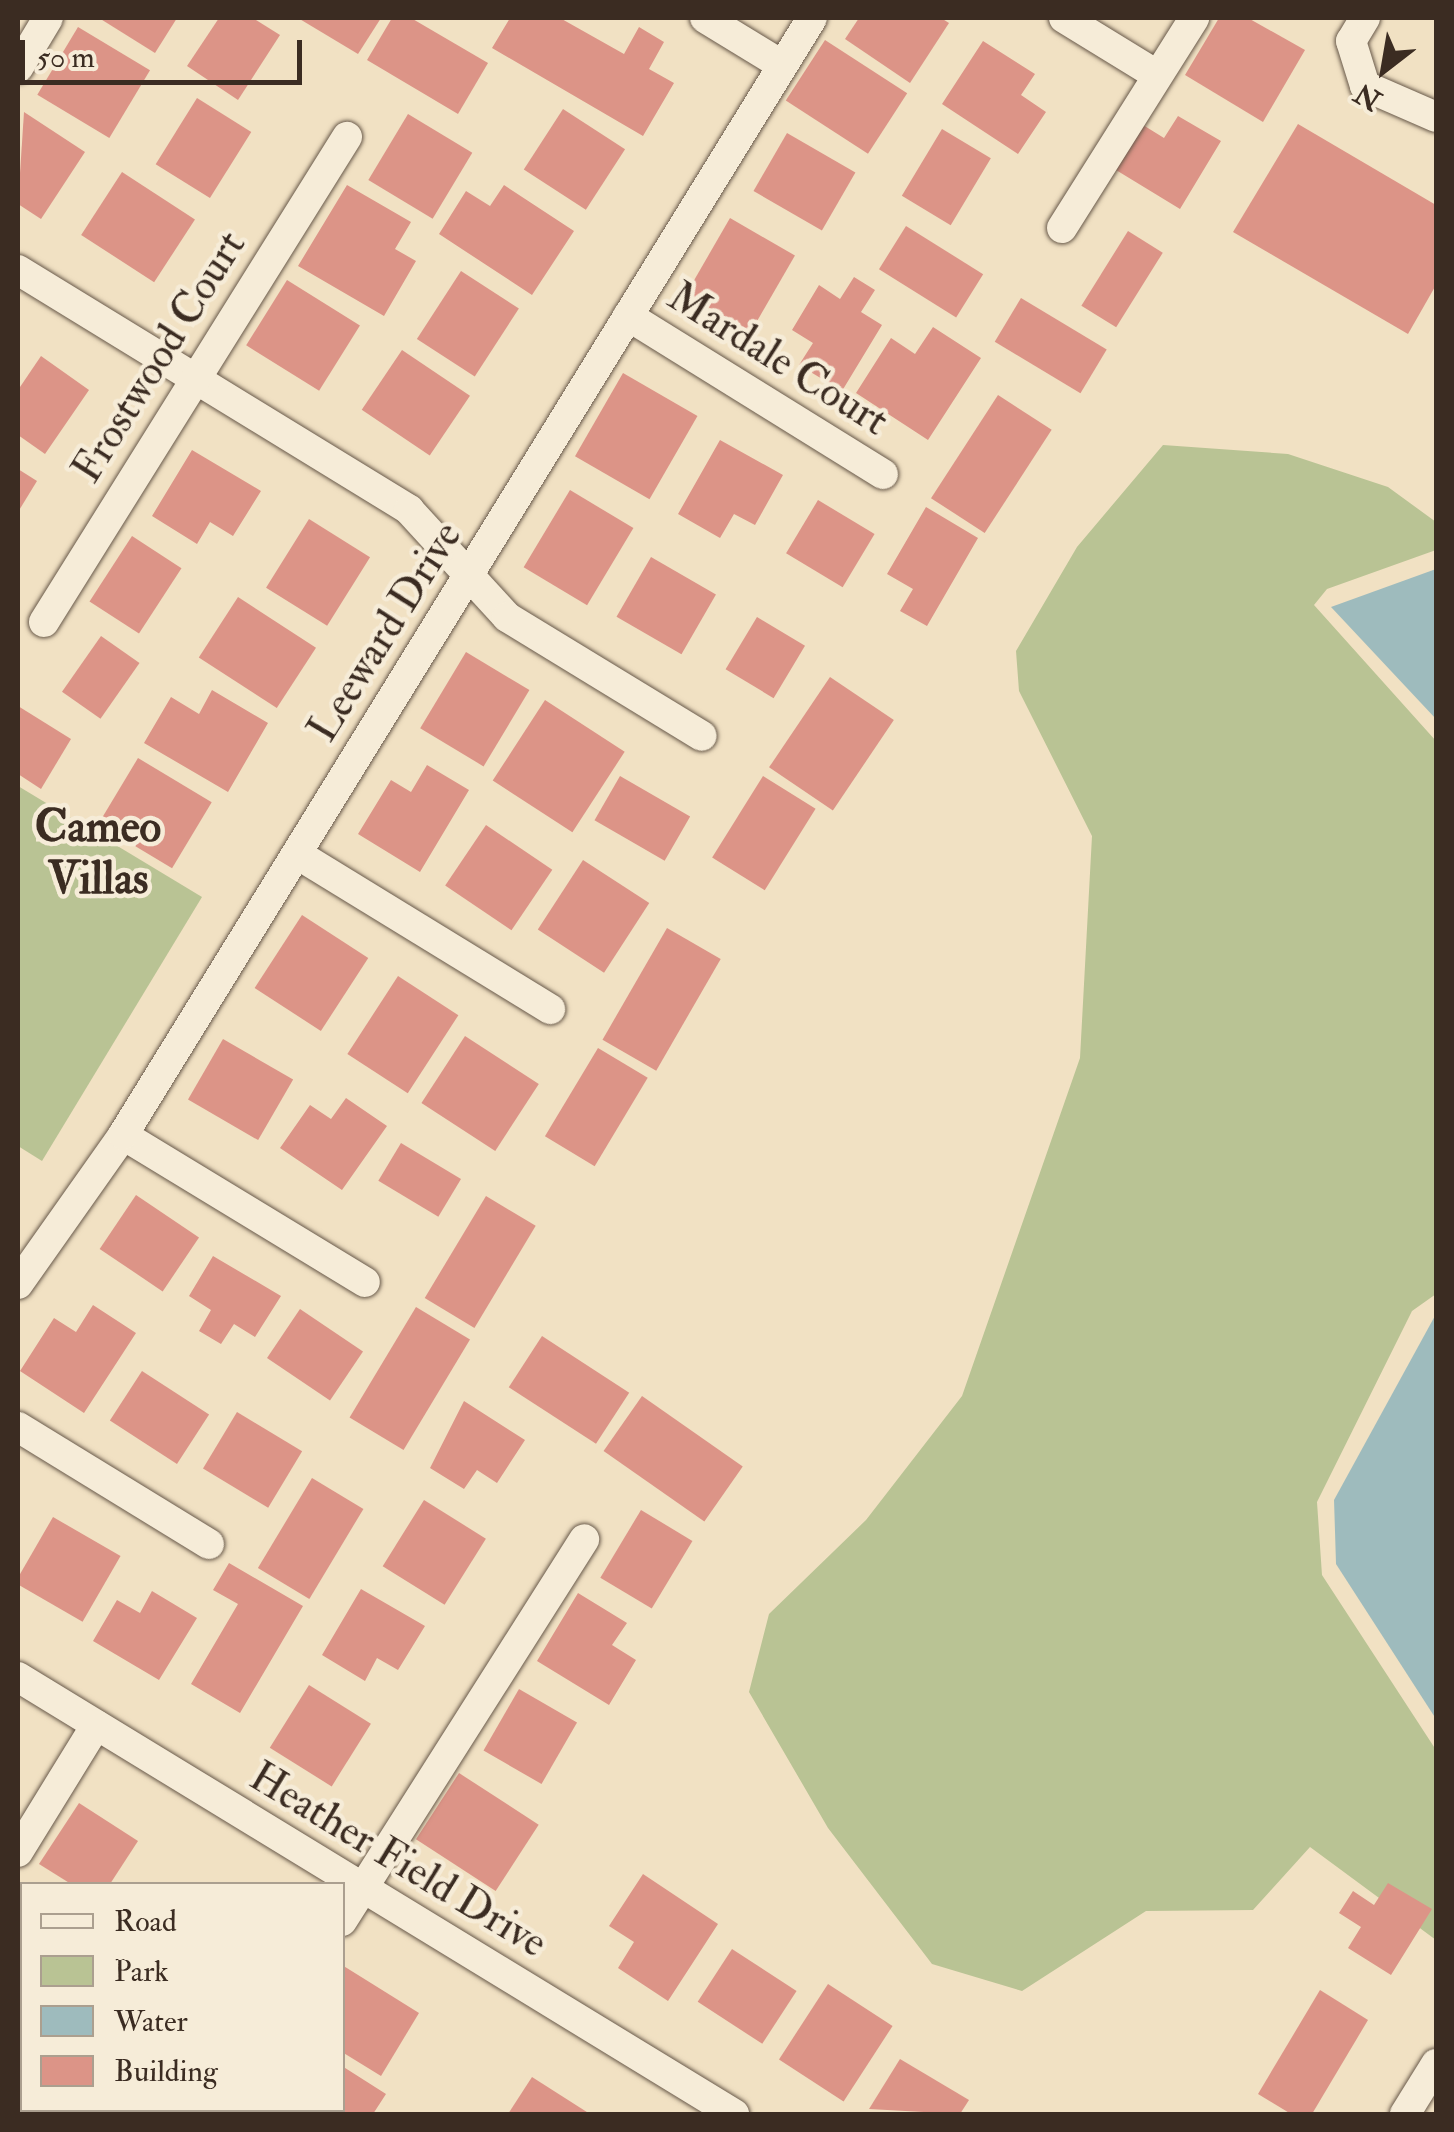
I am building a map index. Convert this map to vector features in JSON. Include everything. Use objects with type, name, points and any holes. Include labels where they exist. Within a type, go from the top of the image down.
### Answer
[{"type":"street","points":[[18,68],[48,18]]},
{"type":"street","points":[[705,18],[782,65]]},
{"type":"street","name":"Leeward Drive","points":[[18,1284],[123,1135],[812,18]]},
{"type":"street","points":[[1064,18],[1157,75]]},
{"type":"street","points":[[1062,228],[1194,18]]},
{"type":"street","points":[[1365,18],[1351,41],[1365,86],[1436,118]]},
{"type":"street","name":"Frostwood Court","points":[[44,622],[347,137]]},
{"type":"street","points":[[18,270],[409,510],[507,617],[702,736]]},
{"type":"street","name":"Mardale Court","points":[[628,316],[883,474]]},
{"type":"street","points":[[297,854],[550,1009]]},
{"type":"street","points":[[123,1135],[365,1282]]},
{"type":"street","points":[[18,1428],[210,1544]]},
{"type":"street","points":[[345,1917],[584,1539]]},
{"type":"street","name":"Heather Field Drive","points":[[18,1677],[363,1888],[688,2103],[734,2114]]},
{"type":"street","points":[[18,1852],[96,1725]]},
{"type":"street","points":[[1405,2114],[1436,2064]]},
{"type":"green space","points":[[1163,445],[1288,454],[1388,487],[1436,522],[1436,550],[1327,589],[1314,605],[1436,741],[1436,1294],[1412,1311],[1317,1502],[1322,1575],[1436,1750],[1436,1940],[1310,1847],[1253,1910],[1146,1911],[1022,1991],[932,1964],[828,1828],[749,1692],[769,1614],[866,1520],[962,1396],[1080,1058],[1092,836],[1019,691],[1016,651],[1077,547]]},
{"type":"green space","points":[[18,786],[202,897],[42,1161],[18,1146]]},
{"type":"water","points":[[1436,569],[1436,719],[1331,607]]},
{"type":"water","points":[[1436,1314],[1436,1719],[1336,1564],[1334,1500]]},
{"type":"building","points":[[99,18],[177,18],[155,53]]},
{"type":"building","points":[[219,18],[253,18],[280,35],[238,100],[187,66]]},
{"type":"building","points":[[298,18],[381,18],[358,54]]},
{"type":"building","points":[[392,18],[411,18],[488,63],[458,114],[367,60]]},
{"type":"building","points":[[510,18],[560,18],[624,54],[639,27],[664,42],[649,69],[674,83],[643,136],[492,48]]},
{"type":"building","points":[[859,18],[941,18],[949,23],[910,83],[845,39]]},
{"type":"building","points":[[1219,18],[1248,18],[1305,50],[1263,122],[1185,75]]},
{"type":"building","points":[[78,27],[150,70],[109,138],[37,95]]},
{"type":"building","points":[[825,40],[907,93],[868,154],[786,100]]},
{"type":"building","points":[[983,41],[1035,74],[1021,95],[1046,112],[1018,154],[942,104]]},
{"type":"building","points":[[197,98],[251,132],[210,198],[156,164]]},
{"type":"building","points":[[563,109],[625,149],[586,210],[524,169]]},
{"type":"building","points":[[24,112],[85,152],[41,219],[18,204]]},
{"type":"building","points":[[408,114],[472,153],[433,219],[368,180]]},
{"type":"building","points":[[1178,116],[1221,141],[1180,209],[1116,170],[1143,125],[1164,138]]},
{"type":"building","points":[[1298,124],[1436,205],[1436,285],[1408,334],[1233,232]]},
{"type":"building","points":[[942,129],[991,158],[951,225],[902,196]]},
{"type":"building","points":[[787,133],[855,172],[822,231],[754,191]]},
{"type":"building","points":[[122,172],[195,219],[154,282],[81,235]]},
{"type":"building","points":[[347,185],[411,222],[395,249],[416,261],[384,316],[298,266]]},
{"type":"building","points":[[504,185],[574,231],[532,295],[439,234],[466,191],[490,206]]},
{"type":"building","points":[[730,218],[795,256],[751,332],[686,294]]},
{"type":"building","points":[[906,226],[983,274],[956,317],[879,269]]},
{"type":"building","points":[[1128,231],[1163,253],[1116,327],[1081,306]]},
{"type":"building","points":[[461,271],[519,309],[475,377],[417,339]]},
{"type":"building","points":[[854,277],[875,290],[861,312],[882,325],[842,391],[799,365],[813,343],[792,330],[819,285],[840,299]]},
{"type":"building","points":[[287,280],[360,326],[319,391],[246,345]]},
{"type":"building","points":[[1021,298],[1107,350],[1080,393],[995,342]]},
{"type":"building","points":[[933,327],[981,358],[928,440],[856,393],[891,338],[915,354]]},
{"type":"building","points":[[402,350],[470,396],[430,456],[362,410]]},
{"type":"building","points":[[41,356],[89,390],[45,454],[18,435],[18,390]]},
{"type":"building","points":[[623,373],[697,416],[649,499],[575,456]]},
{"type":"building","points":[[998,395],[1052,430],[985,533],[931,498]]},
{"type":"building","points":[[720,440],[783,475],[755,525],[734,514],[720,538],[678,514]]},
{"type":"building","points":[[192,450],[261,491],[233,536],[210,522],[197,544],[152,516]]},
{"type":"building","points":[[18,469],[37,481],[18,512]]},
{"type":"building","points":[[570,490],[633,528],[587,605],[524,567]]},
{"type":"building","points":[[818,500],[875,534],[843,587],[786,553]]},
{"type":"building","points":[[926,507],[978,538],[927,626],[900,611],[913,589],[887,574]]},
{"type":"building","points":[[309,519],[370,557],[327,626],[266,588]]},
{"type":"building","points":[[132,536],[181,568],[139,634],[90,601]]},
{"type":"building","points":[[651,557],[716,594],[681,654],[616,617]]},
{"type":"building","points":[[238,597],[316,648],[277,708],[199,657]]},
{"type":"building","points":[[757,617],[805,646],[774,698],[726,669]]},
{"type":"building","points":[[101,636],[140,663],[100,719],[62,692]]},
{"type":"building","points":[[466,652],[529,690],[484,766],[420,728]]},
{"type":"building","points":[[830,677],[894,720],[833,810],[769,767]]},
{"type":"building","points":[[212,690],[268,723],[228,792],[144,743],[171,697],[199,714]]},
{"type":"building","points":[[545,700],[625,752],[572,832],[493,781]]},
{"type":"building","points":[[18,706],[71,739],[41,789],[18,774]]},
{"type":"building","points":[[138,758],[212,802],[172,868],[98,824]]},
{"type":"building","points":[[427,765],[469,790],[420,872],[358,834],[391,780],[411,792]]},
{"type":"building","points":[[620,776],[690,816],[665,861],[594,820]]},
{"type":"building","points":[[763,776],[816,809],[765,890],[712,857]]},
{"type":"building","points":[[486,825],[552,870],[512,930],[445,886]]},
{"type":"building","points":[[583,860],[649,903],[604,973],[538,930]]},
{"type":"building","points":[[302,915],[368,958],[321,1031],[255,988]]},
{"type":"building","points":[[667,928],[721,959],[656,1071],[603,1040]]},
{"type":"building","points":[[398,976],[458,1015],[408,1093],[347,1054]]},
{"type":"building","points":[[465,1036],[539,1084],[495,1151],[421,1103]]},
{"type":"building","points":[[223,1039],[293,1080],[258,1140],[188,1100]]},
{"type":"building","points":[[598,1048],[648,1078],[595,1166],[545,1136]]},
{"type":"building","points":[[346,1098],[387,1126],[342,1190],[280,1148],[310,1105],[331,1119]]},
{"type":"building","points":[[401,1143],[461,1179],[438,1217],[378,1181]]},
{"type":"building","points":[[136,1195],[199,1237],[163,1291],[100,1249]]},
{"type":"building","points":[[486,1196],[536,1226],[474,1328],[425,1298]]},
{"type":"building","points":[[213,1256],[281,1296],[255,1337],[234,1324],[221,1344],[199,1331],[211,1310],[189,1296]]},
{"type":"building","points":[[93,1305],[136,1333],[84,1413],[20,1371],[54,1318],[76,1332]]},
{"type":"building","points":[[416,1307],[470,1339],[404,1450],[350,1418]]},
{"type":"building","points":[[300,1309],[363,1351],[330,1400],[267,1358]]},
{"type":"building","points":[[542,1336],[629,1393],[596,1444],[509,1387]]},
{"type":"building","points":[[142,1371],[209,1415],[177,1464],[110,1420]]},
{"type":"building","points":[[642,1396],[743,1467],[704,1521],[604,1451]]},
{"type":"building","points":[[464,1401],[525,1440],[497,1483],[477,1470],[464,1489],[430,1468]]},
{"type":"building","points":[[237,1412],[302,1451],[268,1508],[203,1469]]},
{"type":"building","points":[[312,1478],[363,1509],[309,1599],[258,1568]]},
{"type":"building","points":[[424,1500],[486,1539],[445,1605],[383,1566]]},
{"type":"building","points":[[641,1510],[692,1541],[652,1609],[600,1578]]},
{"type":"building","points":[[53,1517],[121,1556],[83,1622],[18,1585],[18,1578]]},
{"type":"building","points":[[229,1563],[303,1606],[240,1713],[191,1684],[238,1604],[213,1590]]},
{"type":"building","points":[[361,1589],[425,1626],[398,1670],[377,1658],[365,1681],[322,1655]]},
{"type":"building","points":[[152,1591],[197,1618],[159,1680],[93,1641],[117,1600],[140,1613]]},
{"type":"building","points":[[578,1593],[627,1623],[612,1645],[636,1660],[609,1705],[537,1661]]},
{"type":"building","points":[[309,1685],[371,1724],[332,1786],[270,1748]]},
{"type":"building","points":[[519,1689],[577,1722],[542,1784],[484,1750]]},
{"type":"building","points":[[459,1773],[539,1825],[496,1891],[416,1839]]},
{"type":"building","points":[[79,1803],[138,1841],[111,1882],[68,1882],[39,1864]]},
{"type":"building","points":[[643,1874],[718,1924],[668,2001],[618,1968],[634,1942],[609,1926]]},
{"type":"building","points":[[1388,1883],[1432,1909],[1391,1975],[1348,1948],[1361,1927],[1339,1913],[1353,1891],[1374,1905]]},
{"type":"building","points":[[732,1949],[797,1991],[762,2044],[698,2002]]},
{"type":"building","points":[[345,1967],[419,2013],[381,2076],[345,2054]]},
{"type":"building","points":[[828,1984],[893,2026],[844,2101],[779,2059]]},
{"type":"building","points":[[1320,1990],[1368,2020],[1312,2114],[1291,2114],[1258,2094]]},
{"type":"building","points":[[900,2059],[969,2100],[960,2114],[869,2109]]},
{"type":"building","points":[[345,2068],[386,2094],[373,2114],[255,2114],[345,2112]]},
{"type":"building","points":[[532,2077],[590,2114],[508,2114]]},
{"type":"district","name":"Cameo Villas","points":[[98,854]]}]
